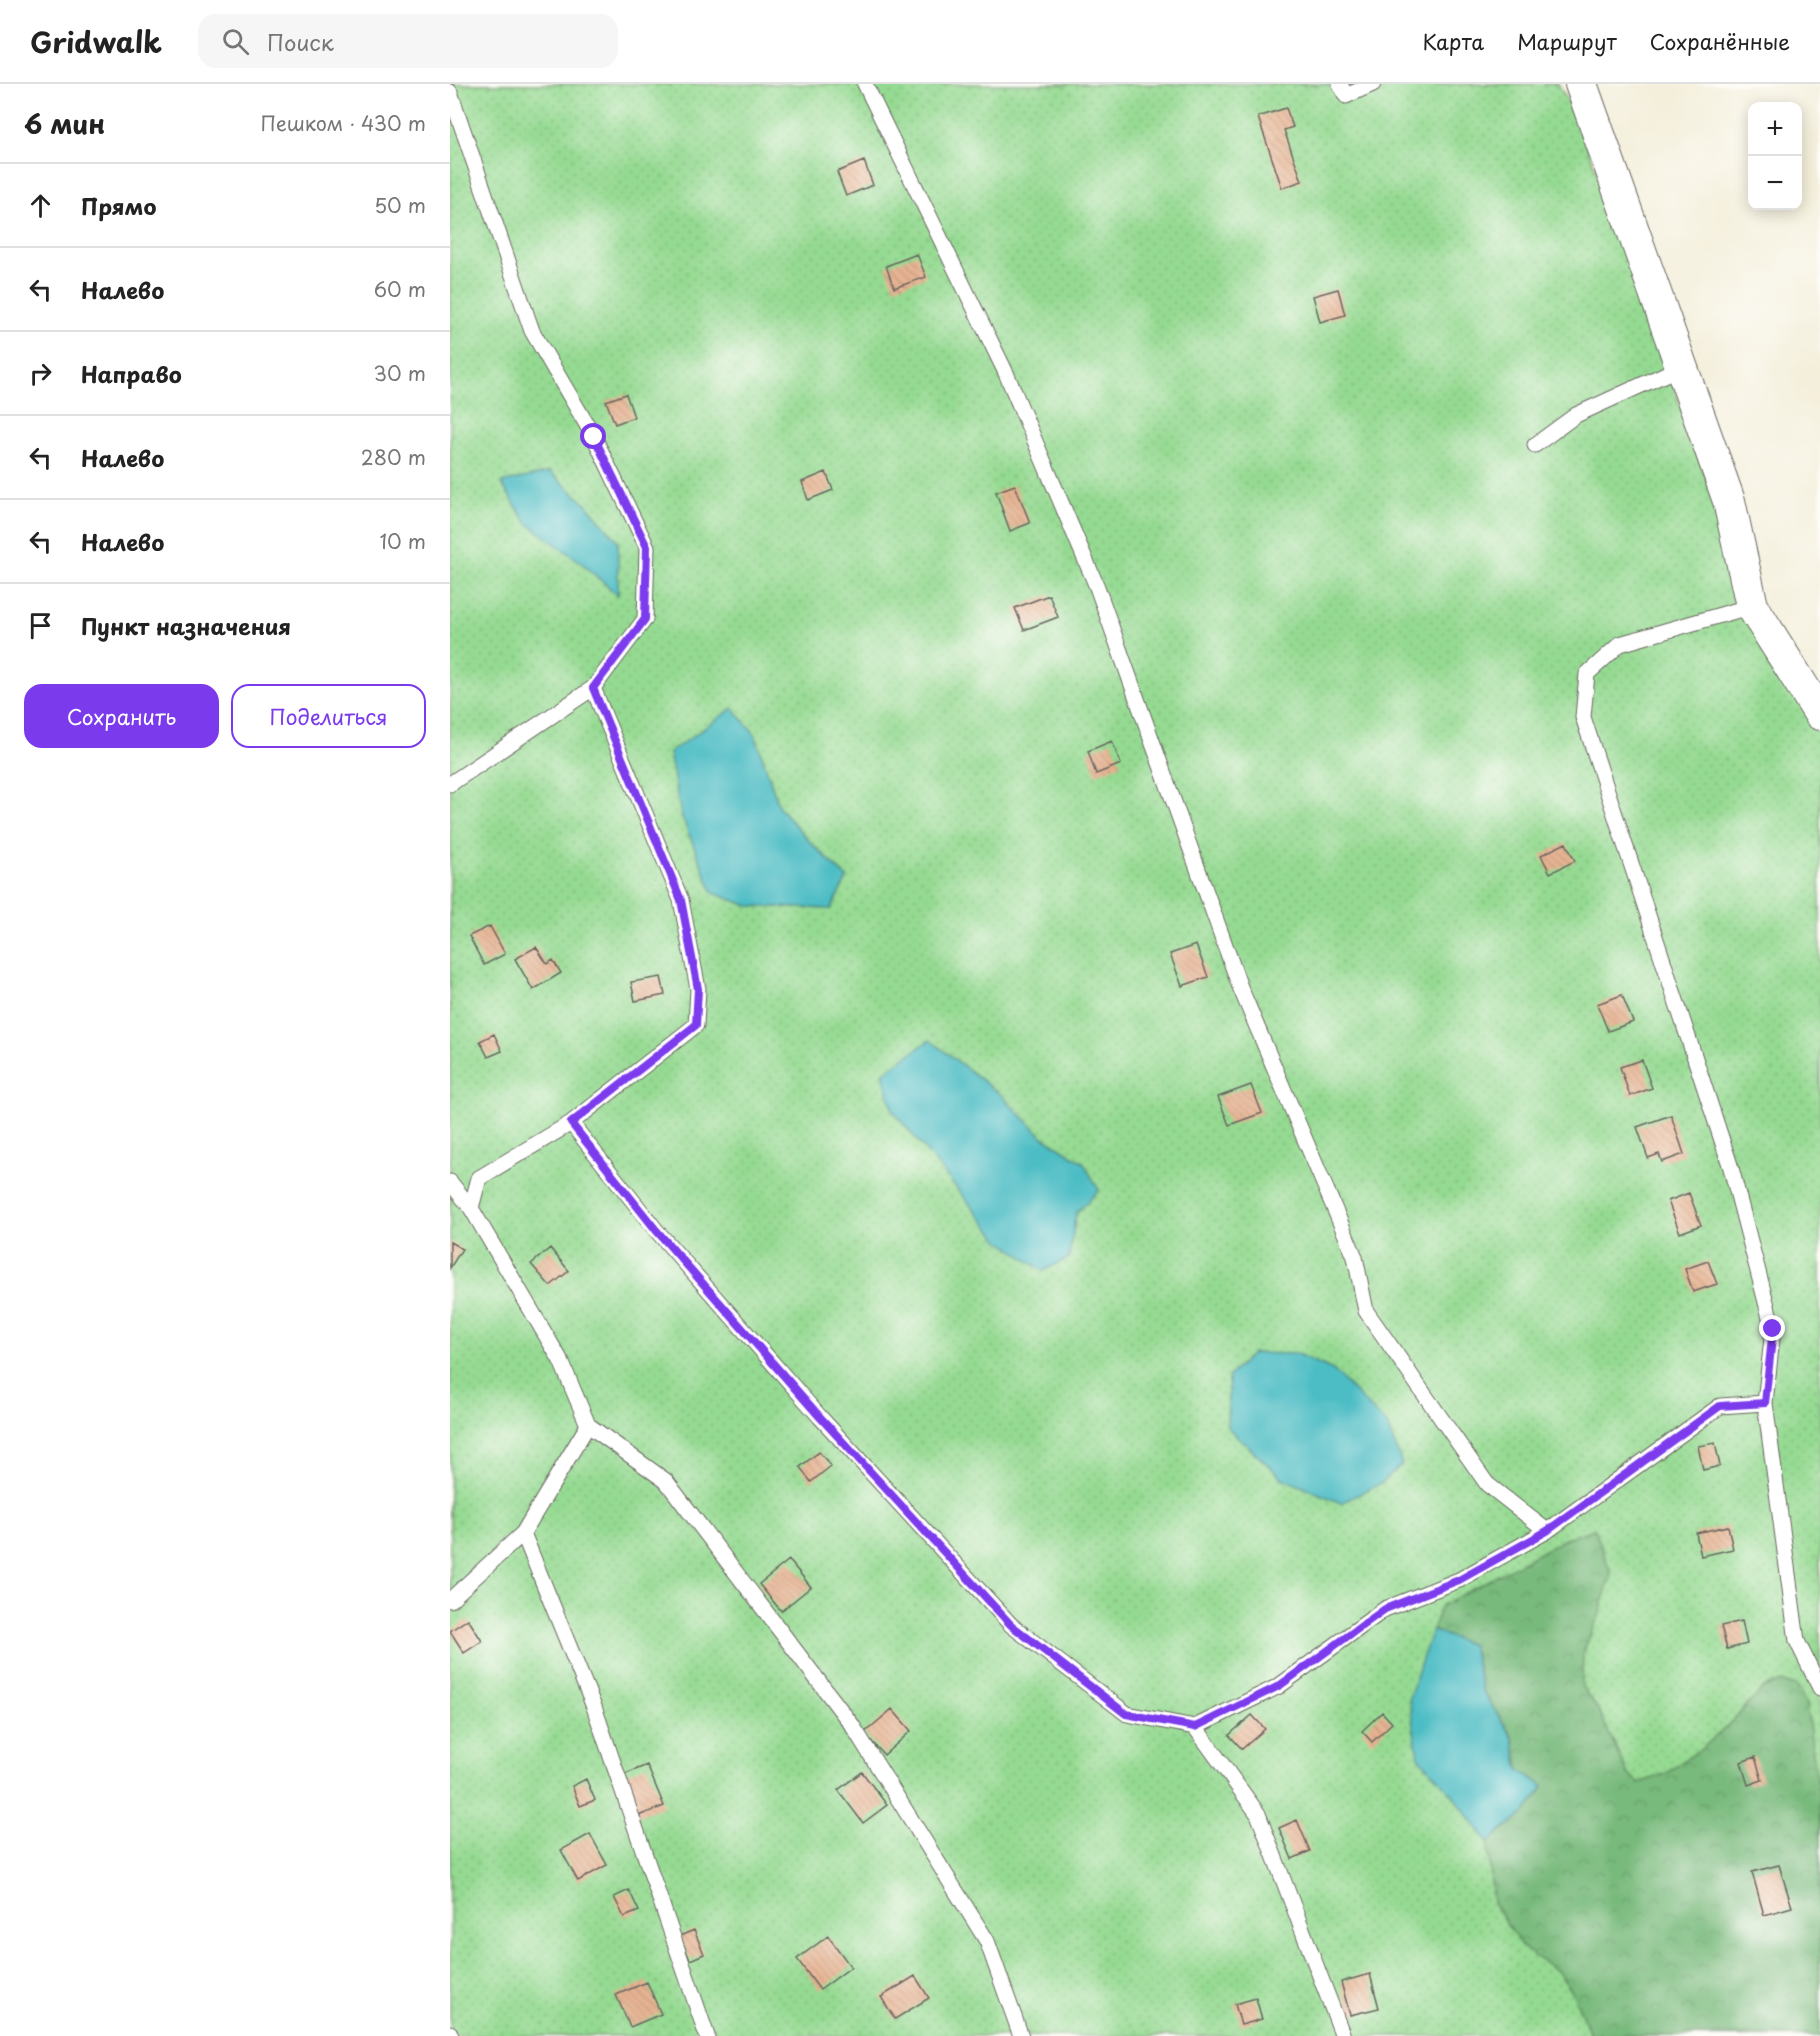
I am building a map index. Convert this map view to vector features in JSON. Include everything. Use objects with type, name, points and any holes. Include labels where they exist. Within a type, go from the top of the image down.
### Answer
[{"type":"street","points":[[1581,84],[1729,501],[1752,606],[1820,714]]},
{"type":"lane","points":[[865,84],[1006,374],[1097,587],[1240,987],[1355,1257],[1366,1311],[1487,1484],[1547,1531]]},
{"type":"lane","points":[[1340,84],[1346,96],[1373,84]]},
{"type":"lane","points":[[450,92],[532,331],[594,437],[647,547],[645,619],[593,688],[450,784]]},
{"type":"lane","points":[[1535,445],[1576,415],[1681,367]]},
{"type":"lane","points":[[1752,606],[1620,644],[1587,674],[1583,717],[1731,1168],[1773,1329],[1765,1403],[1797,1641],[1820,1692]]},
{"type":"lane","points":[[471,1208],[478,1178],[571,1123],[696,1025],[698,989],[681,900],[593,688]]},
{"type":"lane","points":[[571,1123],[671,1248],[820,1417],[1011,1625],[1126,1714],[1195,1727],[1279,1686],[1385,1609],[1459,1580],[1547,1531],[1720,1406],[1765,1403]]},
{"type":"lane","points":[[450,1182],[471,1208],[561,1361],[588,1425],[666,1481],[852,1725],[987,1941],[1021,2036]]},
{"type":"lane","points":[[450,1600],[523,1533],[588,1425]]},
{"type":"lane","points":[[523,1533],[594,1707],[707,2036]]},
{"type":"lane","points":[[1195,1727],[1258,1814],[1343,2036]]},
{"type":"green space","points":[[450,84],[1558,84],[1577,117],[1761,631],[1820,731],[1820,2036],[450,2036]]},
{"type":"green space","points":[[1595,1529],[1611,1574],[1600,1613],[1583,1652],[1582,1687],[1598,1709],[1628,1774],[1639,1783],[1665,1774],[1722,1731],[1764,1688],[1782,1682],[1797,1686],[1806,1704],[1820,1800],[1820,2036],[1591,2036],[1573,1993],[1558,1972],[1522,1947],[1493,1903],[1488,1842],[1526,1812],[1544,1787],[1519,1769],[1513,1738],[1482,1690],[1472,1645],[1432,1630],[1441,1606],[1569,1537]]},
{"type":"water","points":[[550,472],[586,504],[618,541],[618,595],[579,561],[527,523],[501,483]]},
{"type":"water","points":[[733,708],[755,734],[779,807],[810,842],[847,878],[831,909],[749,906],[713,893],[681,815],[669,753]]},
{"type":"water","points":[[930,1040],[1001,1095],[1043,1137],[1083,1162],[1099,1190],[1076,1213],[1069,1258],[1043,1271],[1000,1241],[893,1111],[883,1073]]},
{"type":"water","points":[[1253,1353],[1297,1354],[1333,1370],[1387,1425],[1402,1464],[1382,1483],[1341,1503],[1282,1478],[1227,1427],[1229,1376]]},
{"type":"water","points":[[1432,1630],[1472,1645],[1482,1690],[1513,1738],[1519,1769],[1544,1787],[1526,1812],[1488,1842],[1453,1795],[1418,1756],[1409,1698]]},
{"type":"building","points":[[1286,108],[1293,127],[1284,130],[1302,181],[1282,188],[1258,117]]},
{"type":"building","points":[[864,161],[873,185],[846,196],[837,172]]},
{"type":"building","points":[[917,254],[926,277],[894,288],[886,266]]},
{"type":"building","points":[[1338,289],[1345,315],[1320,322],[1313,296]]},
{"type":"building","points":[[626,394],[634,417],[615,424],[606,401]]},
{"type":"building","points":[[826,472],[833,490],[808,500],[802,482]]},
{"type":"building","points":[[1015,485],[1030,523],[1010,531],[996,492]]},
{"type":"building","points":[[1049,595],[1058,617],[1024,630],[1015,608]]},
{"type":"building","points":[[1112,741],[1121,764],[1096,774],[1088,751]]},
{"type":"building","points":[[1566,843],[1575,861],[1550,873],[1541,855]]},
{"type":"building","points":[[490,926],[505,954],[484,965],[469,936]]},
{"type":"building","points":[[1196,945],[1208,977],[1182,986],[1170,954]]},
{"type":"building","points":[[536,947],[547,964],[553,960],[561,973],[533,990],[515,959]]},
{"type":"building","points":[[661,977],[665,995],[635,1001],[631,982]]},
{"type":"building","points":[[1622,995],[1633,1022],[1608,1031],[1597,1004]]},
{"type":"building","points":[[494,1034],[502,1051],[488,1057],[480,1041]]},
{"type":"building","points":[[1642,1060],[1652,1088],[1630,1096],[1620,1067]]},
{"type":"building","points":[[1251,1085],[1262,1113],[1229,1125],[1218,1097]]},
{"type":"building","points":[[1671,1115],[1684,1154],[1662,1162],[1659,1154],[1648,1158],[1637,1127]]},
{"type":"building","points":[[1689,1193],[1701,1225],[1680,1233],[1668,1201]]},
{"type":"building","points":[[450,1242],[462,1249],[450,1268]]},
{"type":"building","points":[[550,1248],[569,1271],[550,1286],[531,1264]]},
{"type":"building","points":[[1708,1261],[1717,1284],[1693,1292],[1685,1269]]},
{"type":"building","points":[[1715,1443],[1720,1466],[1703,1470],[1698,1446]]},
{"type":"building","points":[[819,1452],[831,1466],[811,1482],[800,1467]]},
{"type":"building","points":[[1728,1526],[1733,1549],[1701,1556],[1696,1533]]},
{"type":"building","points":[[789,1560],[811,1587],[781,1611],[759,1584]]},
{"type":"building","points":[[468,1619],[482,1641],[464,1653],[450,1631]]},
{"type":"building","points":[[1742,1621],[1747,1644],[1727,1649],[1721,1626]]},
{"type":"building","points":[[892,1709],[911,1731],[884,1755],[864,1733]]},
{"type":"building","points":[[1382,1712],[1392,1723],[1372,1742],[1362,1731]]},
{"type":"building","points":[[1252,1715],[1265,1729],[1242,1749],[1229,1735]]},
{"type":"building","points":[[1755,1757],[1762,1780],[1748,1785],[1741,1762]]},
{"type":"building","points":[[647,1765],[664,1806],[638,1816],[621,1776]]},
{"type":"building","points":[[862,1772],[887,1805],[863,1823],[838,1790]]},
{"type":"building","points":[[586,1779],[595,1800],[580,1806],[572,1786]]},
{"type":"building","points":[[1297,1820],[1310,1851],[1292,1859],[1279,1828]]},
{"type":"building","points":[[590,1834],[607,1865],[578,1881],[561,1850]]},
{"type":"building","points":[[1779,1865],[1792,1907],[1764,1915],[1752,1872]]},
{"type":"building","points":[[629,1890],[639,1911],[624,1917],[614,1897]]},
{"type":"building","points":[[694,1930],[704,1954],[690,1960],[680,1936]]},
{"type":"building","points":[[828,1936],[851,1967],[820,1990],[797,1959]]},
{"type":"building","points":[[1370,1974],[1379,2008],[1350,2015],[1341,1982]]},
{"type":"building","points":[[915,1976],[929,1998],[895,2019],[881,1997]]},
{"type":"building","points":[[647,1982],[661,2014],[630,2027],[616,1995]]},
{"type":"building","points":[[1256,1998],[1262,2019],[1241,2025],[1235,2004]]},
{"type":"route","points":[[594,437],[647,547],[645,619],[593,688],[681,900],[698,989],[696,1025],[571,1123],[656,1230],[820,1417],[1011,1625],[1126,1714],[1195,1727],[1279,1686],[1385,1609],[1459,1580],[1547,1531],[1720,1406],[1765,1403],[1773,1329]]}]
